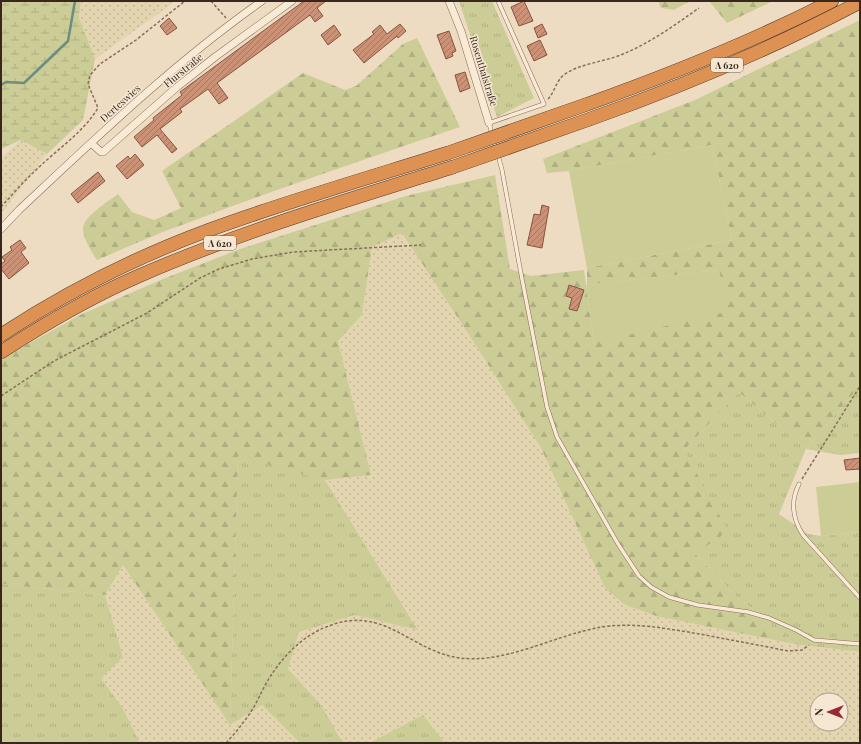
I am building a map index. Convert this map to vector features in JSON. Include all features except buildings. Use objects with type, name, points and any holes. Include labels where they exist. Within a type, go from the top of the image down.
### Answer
[{"type":"highway","name":"A 620","points":[[1,335],[100,278],[129,264],[208,231],[448,153],[585,105],[693,64],[800,17],[832,1]]},
{"type":"highway","name":"A 620","points":[[1,352],[44,325],[108,291],[175,261],[265,227],[453,168],[700,78],[777,44],[860,2]]},
{"type":"street","name":"Derteswies","points":[[1,229],[18,210],[140,98],[198,48],[262,1]]},
{"type":"street","name":"Flurstraße","points":[[91,143],[103,152],[177,87],[215,57],[292,1]]},
{"type":"street","name":"Rosenthalstraße","points":[[449,1],[461,31],[489,123]]},
{"type":"lane","points":[[498,1],[544,104]]},
{"type":"lane","name":"Rosenthalstraße","points":[[489,123],[544,104]]},
{"type":"lane","points":[[489,123],[502,170],[547,406],[557,437],[628,561],[639,576],[651,587],[669,597],[698,605],[748,612],[769,618],[814,640],[860,644]]},
{"type":"lane","points":[[799,484],[793,500],[793,512],[796,525],[803,535],[860,598]]},
{"type":"path","points":[[1,207],[35,171],[82,129],[93,117],[98,108],[88,84],[90,75],[100,64],[136,40],[185,1]]},
{"type":"path","points":[[211,1],[225,17],[232,22]]},
{"type":"path","points":[[544,104],[551,96],[563,75],[577,68],[623,54],[652,39],[699,8]]},
{"type":"path","points":[[1,396],[54,361],[147,313],[200,278],[219,269],[252,259],[293,252],[421,245]]},
{"type":"path","points":[[799,484],[860,386]]},
{"type":"path","points":[[226,743],[244,723],[280,662],[310,635],[324,627],[341,621],[373,621],[390,627],[425,646],[460,658],[480,658],[501,655],[527,649],[579,632],[616,626],[672,629],[788,651],[802,650],[814,640]]},
{"type":"shaded area","points":[[81,1],[176,1],[95,59],[79,18]]},
{"type":"shaded area","points":[[21,140],[47,154],[1,214],[1,158]]},
{"type":"shaded area","points":[[402,233],[541,448],[605,588],[656,616],[794,644],[860,652],[860,743],[445,743],[423,715],[369,743],[345,743],[288,669],[299,632],[355,615],[418,629],[325,480],[371,475],[338,341],[362,315],[372,247]]},
{"type":"shaded area","points":[[123,565],[230,725],[262,705],[300,743],[140,743],[122,707],[101,677],[123,657],[105,595]]},
{"type":"green space","points":[[1,1],[81,1],[79,18],[95,59],[83,120],[47,154],[21,140],[1,149]]},
{"type":"green space","points":[[459,1],[492,1],[534,98],[497,117]]},
{"type":"green space","points":[[658,1],[690,1],[674,10],[661,8]]},
{"type":"green space","points":[[709,1],[773,1],[727,23]]},
{"type":"green space","points":[[860,20],[860,386],[806,449],[739,392],[684,450],[728,531],[695,554],[736,596],[794,644],[656,616],[624,604],[605,588],[541,448],[402,233],[372,247],[362,315],[338,341],[371,475],[325,480],[238,456],[230,725],[123,565],[105,595],[1,584],[1,361],[8,355],[82,314],[163,279],[240,249],[406,196],[495,175],[510,269],[531,276],[584,270],[594,343],[719,270],[587,285],[587,268],[732,240],[712,145],[569,171],[547,173],[543,159],[695,100]]},
{"type":"green space","points":[[417,38],[460,127],[223,209],[97,260],[84,235],[84,223],[92,214],[118,194],[132,212],[154,220],[181,208],[162,171],[303,73],[345,90],[356,86],[403,44]]},
{"type":"green space","points":[[712,145],[732,240],[587,268],[569,171]]},
{"type":"green space","points":[[719,270],[729,311],[594,343],[586,285]]},
{"type":"green space","points":[[860,386],[860,453],[840,455],[806,449]]},
{"type":"green space","points":[[739,392],[806,449],[779,514],[808,534],[821,536],[860,532],[860,652],[794,644],[736,596],[695,554],[684,450]]},
{"type":"green space","points":[[238,455],[325,480],[418,630],[355,615],[299,632],[288,669],[321,705],[338,735],[345,743],[300,743],[262,705],[230,725]]},
{"type":"green space","points":[[860,482],[860,532],[821,536],[816,487]]},
{"type":"green space","points":[[1,584],[105,595],[123,657],[101,678],[122,707],[140,743],[1,743]]},
{"type":"green space","points":[[423,715],[445,743],[369,743],[371,742]]},
{"type":"waterway","points":[[1,85],[6,82],[24,83],[68,41],[75,1]]}]
